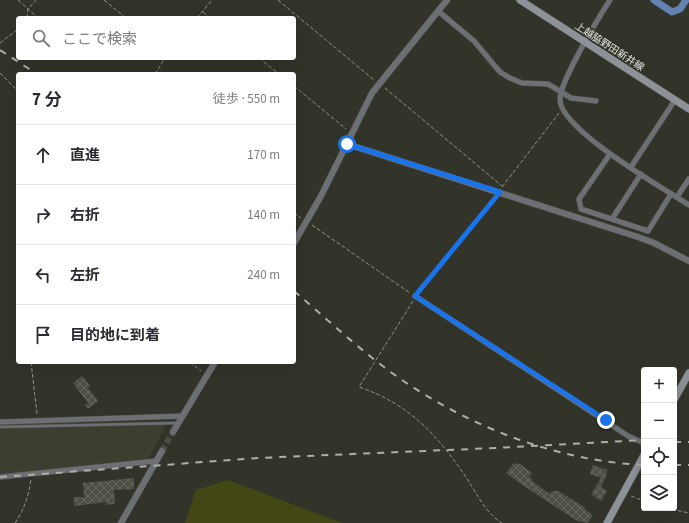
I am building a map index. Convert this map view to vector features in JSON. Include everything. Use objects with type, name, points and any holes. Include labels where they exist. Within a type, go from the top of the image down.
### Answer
[{"type":"main road","name":"上越脇野田新井線","points":[[520,0],[689,109]]},
{"type":"main road","points":[[677,395],[689,374]]},
{"type":"main road","points":[[607,523],[641,460]]},
{"type":"street","points":[[296,240],[307,222],[347,144],[364,106],[379,83],[447,0]]},
{"type":"street","points":[[610,0],[585,42],[560,93],[562,110],[594,142],[610,154],[689,205]]},
{"type":"street","points":[[438,11],[474,41],[500,72],[510,78],[522,83],[548,84],[560,93],[571,98],[596,101]]},
{"type":"street","points":[[631,167],[675,100]]},
{"type":"street","points":[[347,144],[638,237],[654,243],[689,261]]},
{"type":"street","points":[[610,154],[579,199],[581,209],[648,231],[671,194]]},
{"type":"street","points":[[612,219],[641,174]]},
{"type":"street","points":[[677,197],[689,179]]},
{"type":"street","points":[[415,296],[628,436],[641,442]]},
{"type":"street","points":[[173,432],[214,364]]},
{"type":"street","points":[[0,422],[183,416]]},
{"type":"street","points":[[121,523],[162,451]]},
{"type":"street","points":[[0,477],[156,461]]},
{"type":"lane","points":[[0,427],[178,423]]},
{"type":"path","points":[[18,0],[36,16]]},
{"type":"path","points":[[27,16],[28,9],[36,0]]},
{"type":"path","points":[[104,0],[124,16]]},
{"type":"path","points":[[199,16],[212,0]]},
{"type":"path","points":[[278,0],[503,186]]},
{"type":"path","points":[[202,12],[207,16]]},
{"type":"path","points":[[0,43],[16,30]]},
{"type":"path","points":[[156,72],[164,60]]},
{"type":"path","points":[[262,60],[277,72]]},
{"type":"path","points":[[0,73],[16,89]]},
{"type":"path","points":[[296,88],[352,133]]},
{"type":"path","points":[[502,523],[490,512],[447,450],[424,426],[399,405],[379,394],[360,387],[415,296],[500,192],[503,186],[562,110]]},
{"type":"path","points":[[296,215],[415,296]]},
{"type":"path","points":[[31,364],[36,421]]},
{"type":"path","points":[[192,364],[202,372]]},
{"type":"path","points":[[15,523],[21,514],[30,490],[31,474]]},
{"type":"path","points":[[623,492],[641,500]]},
{"type":"path","points":[[677,510],[689,513]]},
{"type":"shaded area","points":[[168,421],[148,460],[0,474],[0,424]]},
{"type":"green space","points":[[228,480],[342,523],[185,523],[196,490]]},
{"type":"building","points":[[82,376],[90,386],[88,388],[98,401],[88,409],[85,405],[88,403],[73,383]]},
{"type":"building","points":[[514,463],[520,464],[532,473],[529,477],[533,479],[532,481],[550,494],[552,491],[558,491],[586,508],[584,509],[593,515],[588,523],[579,522],[506,473]]},
{"type":"building","points":[[593,465],[607,470],[607,474],[601,487],[607,491],[601,501],[591,494],[601,478],[590,474]]},
{"type":"building","points":[[134,478],[134,489],[114,490],[115,504],[106,505],[106,502],[74,506],[74,497],[84,497],[83,483]]},
{"type":"waterway","points":[[654,0],[672,12],[680,9],[686,0]]},
{"type":"tunnel","points":[[162,451],[173,432]]},
{"type":"railway","points":[[0,50],[34,72]]},
{"type":"railway","points":[[296,293],[358,347],[385,368],[426,396],[455,412],[485,426],[547,449],[579,457],[641,465]]},
{"type":"railway","points":[[0,477],[258,458],[641,440]]},
{"type":"railway","points":[[677,442],[689,442]]},
{"type":"railway","points":[[677,465],[689,465]]},
{"type":"route","points":[[347,144],[500,192],[415,296],[606,420]]}]
